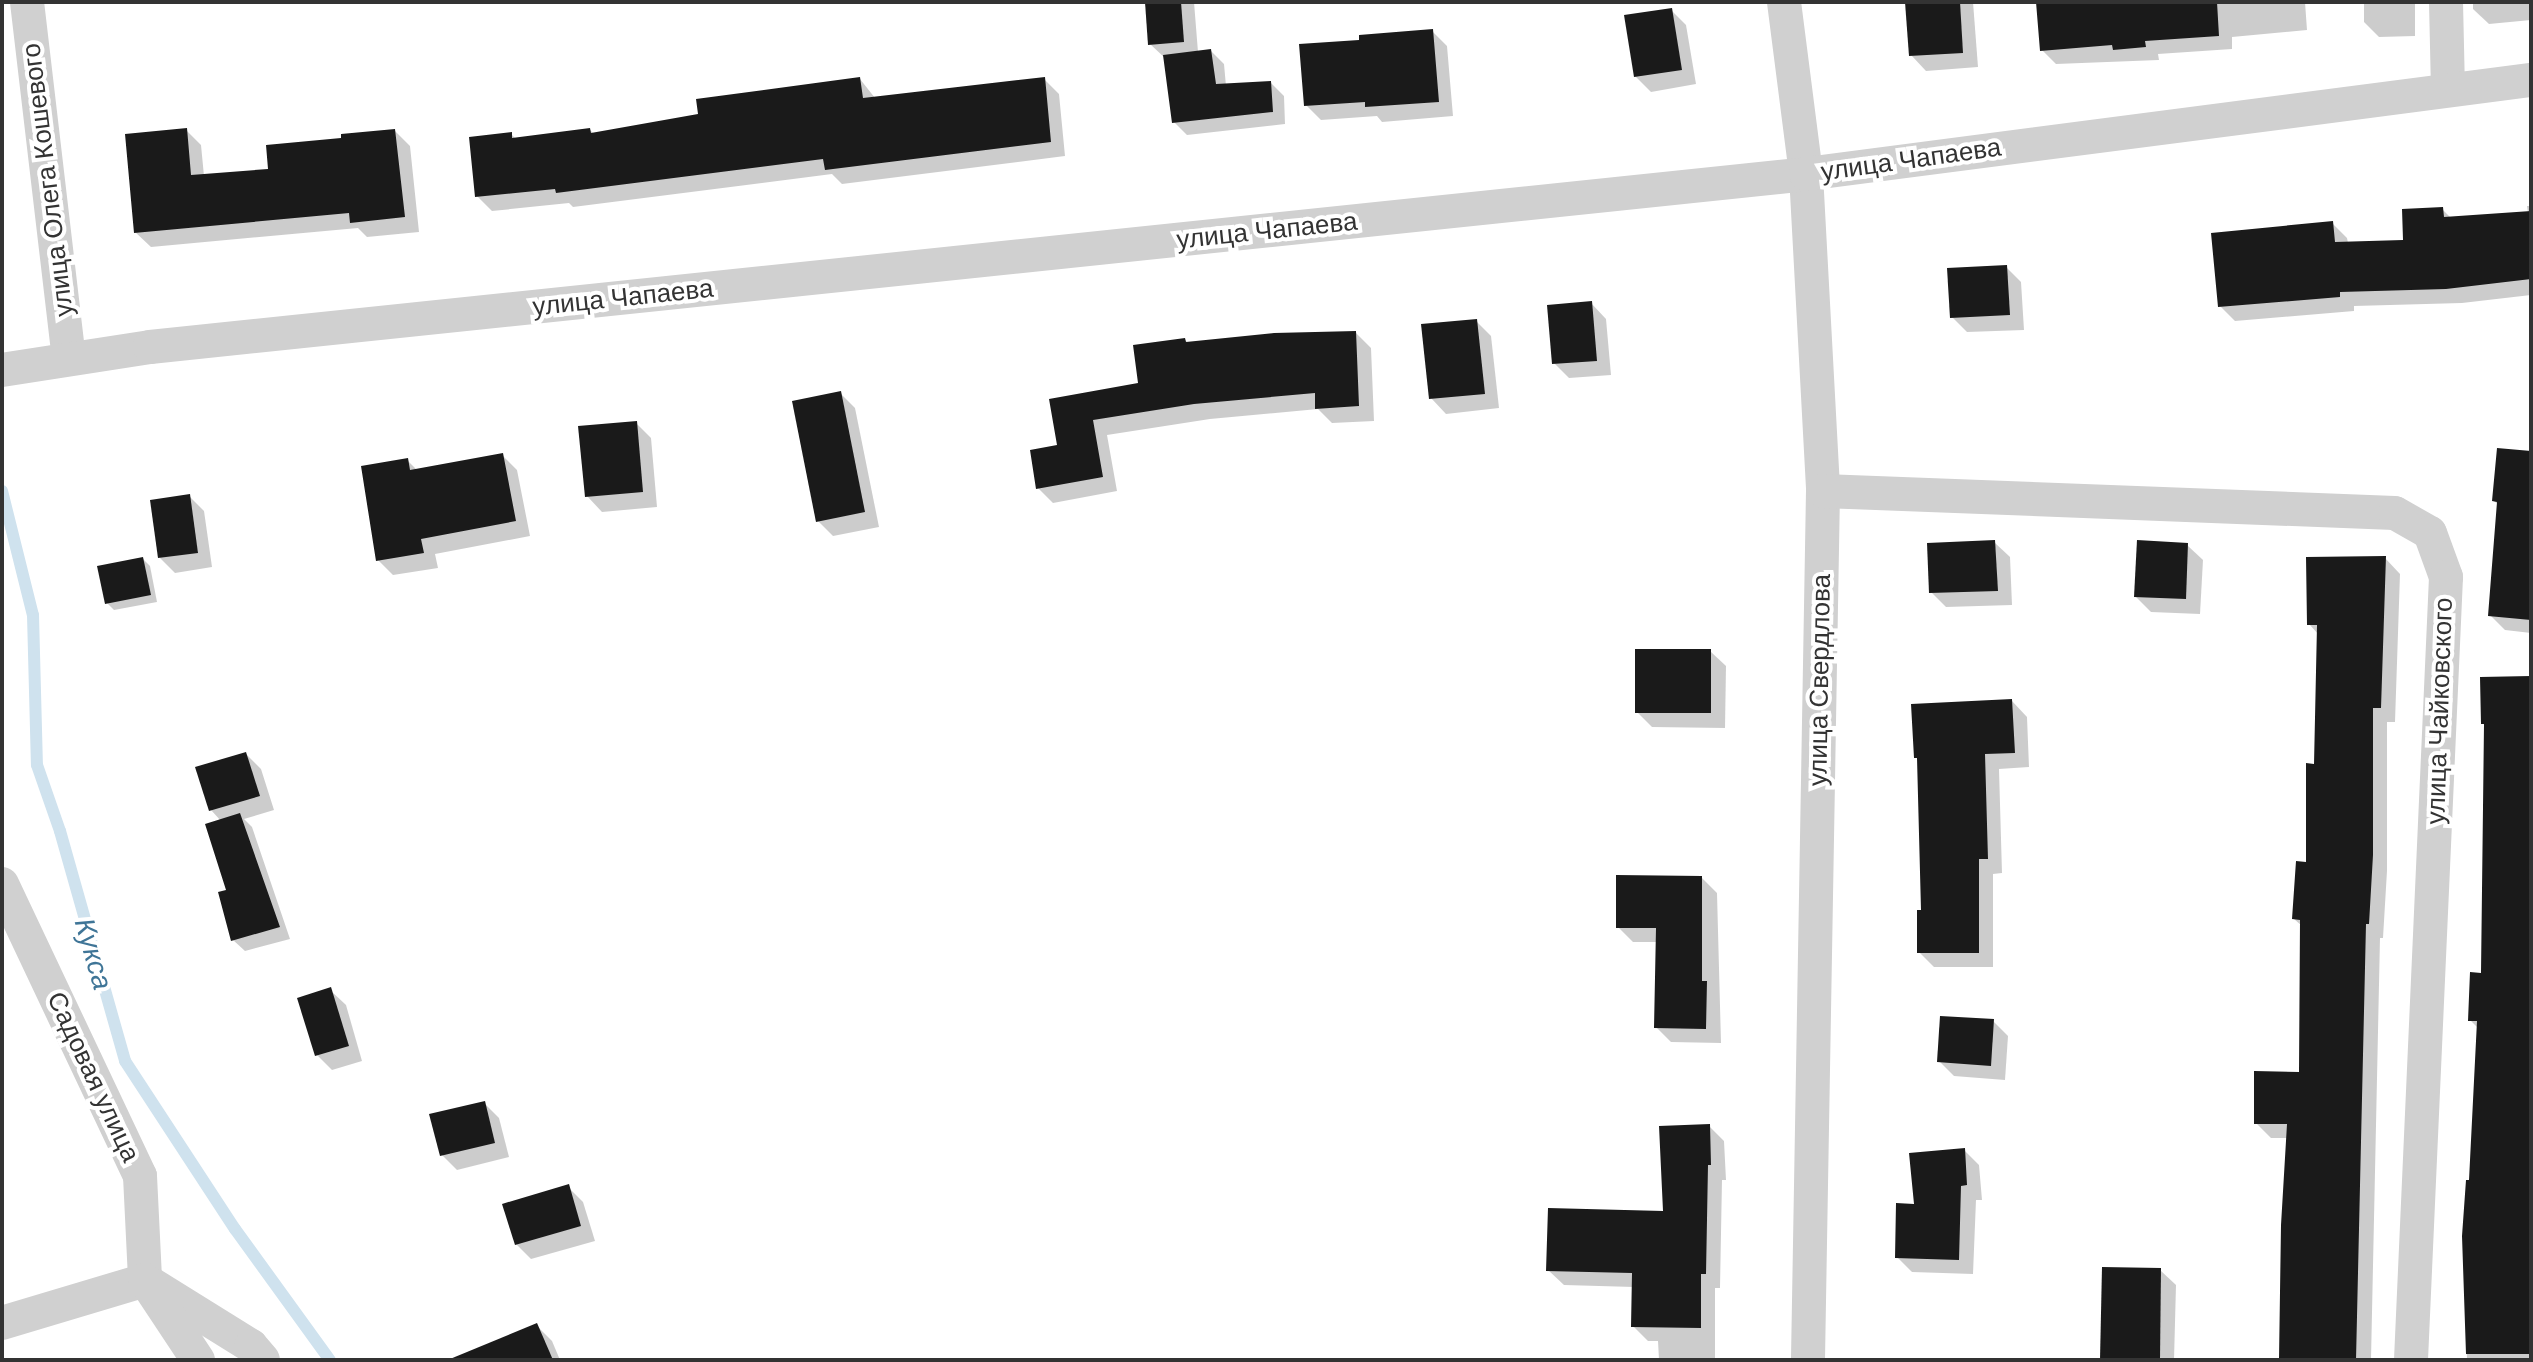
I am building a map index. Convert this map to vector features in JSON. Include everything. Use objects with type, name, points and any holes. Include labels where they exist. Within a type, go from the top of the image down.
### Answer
[{"type":"street","name":"улица Олега Кошевого","points":[[27,2],[69,359]]},
{"type":"street","name":"улица Свердлова","points":[[1784,2],[1806,174],[1823,491],[1808,1360]]},
{"type":"street","points":[[2446,2],[2448,88]]},
{"type":"street","name":"улица Чапаева","points":[[2,370],[69,359],[1806,174],[2448,88],[2531,80]]},
{"type":"street","name":"улица Чайковского","points":[[1823,491],[2395,513],[2430,533],[2446,577],[2411,1360]]},
{"type":"street","name":"Садовая улица","points":[[2,884],[140,1176],[145,1280]]},
{"type":"street","points":[[145,1280],[198,1360]]},
{"type":"street","points":[[2,1323],[145,1280],[251,1346],[263,1360]]},
{"type":"building","points":[[1145,2],[1181,2],[1184,42],[1148,45]]},
{"type":"building","points":[[1905,2],[1960,2],[1963,53],[1909,56]]},
{"type":"building","points":[[2036,2],[2217,2],[2219,36],[2145,41],[2146,47],[2113,50],[2112,45],[2040,51]]},
{"type":"building","points":[[1672,8],[1682,70],[1634,77],[1624,15]]},
{"type":"building","points":[[1433,29],[1439,102],[1365,107],[1365,102],[1304,106],[1299,44],[1359,40],[1359,35]]},
{"type":"building","points":[[1211,49],[1216,84],[1271,81],[1273,112],[1172,123],[1163,55]]},
{"type":"building","points":[[860,77],[863,98],[1045,77],[1051,142],[825,170],[823,159],[556,193],[555,189],[475,197],[469,137],[512,132],[512,138],[590,128],[591,133],[698,114],[696,99]]},
{"type":"building","points":[[187,128],[191,175],[268,169],[266,145],[395,129],[405,217],[350,223],[349,213],[134,233],[125,134]]},
{"type":"building","points":[[2443,207],[2444,217],[2531,211],[2531,279],[2446,289],[2340,292],[2340,297],[2218,307],[2211,233],[2333,221],[2335,242],[2403,240],[2402,209]]},
{"type":"building","points":[[2007,265],[2010,315],[1950,318],[1947,268]]},
{"type":"building","points":[[1592,301],[1597,361],[1552,364],[1547,305]]},
{"type":"building","points":[[1477,319],[1485,394],[1429,399],[1421,324]]},
{"type":"building","points":[[1356,331],[1359,406],[1315,409],[1315,393],[1194,404],[1093,420],[1103,477],[1036,489],[1030,450],[1057,445],[1049,399],[1138,383],[1133,345],[1185,338],[1186,342],[1274,333]]},
{"type":"building","points":[[841,391],[865,512],[816,522],[792,401]]},
{"type":"building","points":[[637,421],[643,492],[585,497],[578,426]]},
{"type":"building","points":[[2497,448],[2531,451],[2531,620],[2488,616],[2497,502],[2492,501]]},
{"type":"building","points":[[503,453],[516,521],[421,539],[424,553],[376,561],[361,466],[408,458],[410,470]]},
{"type":"building","points":[[190,494],[198,553],[158,558],[150,500]]},
{"type":"building","points":[[1995,540],[1998,591],[1929,593],[1927,543]]},
{"type":"building","points":[[2137,540],[2188,543],[2186,599],[2134,597]]},
{"type":"building","points":[[2386,556],[2381,708],[2373,708],[2373,855],[2369,924],[2366,924],[2356,1360],[2279,1359],[2281,1225],[2287,1124],[2254,1124],[2254,1071],[2299,1072],[2300,920],[2292,919],[2296,861],[2306,862],[2306,763],[2314,764],[2317,625],[2307,625],[2306,557]]},
{"type":"building","points":[[143,557],[151,595],[105,604],[97,566]]},
{"type":"building","points":[[1635,649],[1711,649],[1711,713],[1635,713]]},
{"type":"building","points":[[2531,676],[2531,1354],[2466,1354],[2462,1236],[2466,1180],[2469,1180],[2477,1021],[2468,1021],[2470,972],[2481,973],[2484,724],[2481,724],[2480,677]]},
{"type":"building","points":[[2012,699],[2015,753],[1985,754],[1988,859],[1979,859],[1979,953],[1917,953],[1917,910],[1921,910],[1917,758],[1914,758],[1911,704]]},
{"type":"building","points":[[246,752],[260,796],[209,811],[195,767]]},
{"type":"building","points":[[240,813],[280,927],[231,941],[218,892],[226,890],[205,824]]},
{"type":"building","points":[[1616,875],[1702,876],[1702,981],[1707,981],[1706,1029],[1654,1028],[1656,928],[1616,928]]},
{"type":"building","points":[[331,987],[349,1046],[315,1056],[297,998]]},
{"type":"building","points":[[1940,1016],[1994,1019],[1991,1066],[1937,1062]]},
{"type":"building","points":[[485,1101],[495,1143],[440,1156],[429,1114]]},
{"type":"building","points":[[1710,1124],[1711,1165],[1708,1165],[1706,1274],[1701,1274],[1701,1328],[1631,1327],[1632,1273],[1546,1271],[1548,1208],[1663,1211],[1659,1126]]},
{"type":"building","points":[[1965,1148],[1967,1185],[1961,1186],[1959,1260],[1895,1258],[1896,1203],[1914,1204],[1909,1153]]},
{"type":"building","points":[[569,1184],[581,1226],[515,1245],[502,1204]]},
{"type":"building","points":[[2102,1267],[2161,1268],[2160,1360],[2100,1360]]},
{"type":"building","points":[[537,1323],[553,1360],[450,1360],[450,1359]]},
{"type":"waterway","name":"Кукса","points":[[2,491],[33,615],[37,765],[60,831],[125,1061],[235,1229],[330,1360]]}]
